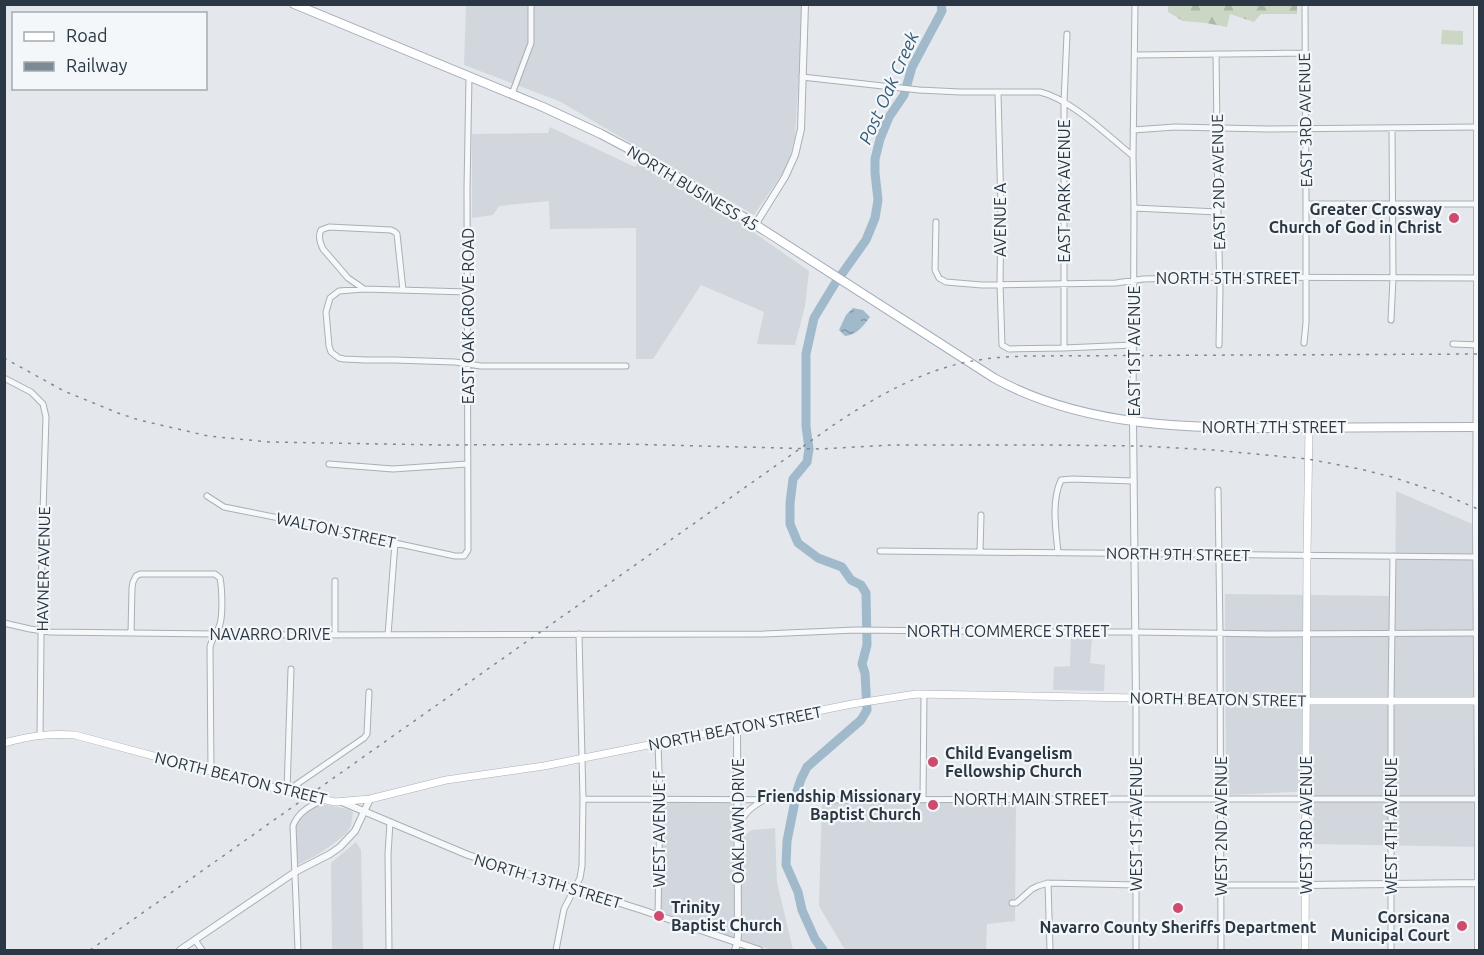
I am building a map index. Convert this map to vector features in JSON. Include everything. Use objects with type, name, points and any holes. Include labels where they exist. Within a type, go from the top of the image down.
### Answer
[{"type":"main road","name":"NORTH BUSINESS 45","points":[[294,4],[591,129],[755,225],[994,378],[1013,389],[1070,409]]},
{"type":"main road","name":"NORTH 7TH STREET","points":[[1070,409],[1133,421],[1220,428],[1478,428]]},
{"type":"main road","points":[[1306,700],[1309,428]]},
{"type":"main road","name":"NORTH BEATON STREET","points":[[4,743],[28,736],[52,733],[75,735],[323,800],[340,801],[370,799],[446,780],[544,766],[852,704],[924,694],[1220,701],[1478,701]]},
{"type":"main road","name":"WEST 3RD AVENUE","points":[[1305,951],[1306,700]]},
{"type":"street","points":[[512,94],[531,43],[531,4]]},
{"type":"street","points":[[755,225],[785,177],[795,155],[801,129],[805,4]]},
{"type":"street","name":"EAST 1ST AVENUE","points":[[1135,4],[1133,421],[1136,698]]},
{"type":"street","name":"EAST 3RD AVENUE","points":[[1304,343],[1306,310],[1305,4]]},
{"type":"street","points":[[1477,4],[1479,54],[1476,557],[1478,951]]},
{"type":"street","name":"EAST PARK AVENUE","points":[[1064,348],[1064,102],[1067,34]]},
{"type":"street","points":[[1135,55],[1305,53]]},
{"type":"street","name":"EAST 2ND AVENUE","points":[[1216,54],[1219,345]]},
{"type":"street","name":"EAST OAK GROVE ROAD","points":[[466,555],[468,545],[469,76]]},
{"type":"street","points":[[802,77],[919,90],[1040,92],[1064,102],[1133,156]]},
{"type":"street","name":"AVENUE A","points":[[998,93],[1001,339],[1003,347],[1009,349],[1064,348]]},
{"type":"street","points":[[1133,130],[1477,127]]},
{"type":"street","points":[[1391,320],[1392,128]]},
{"type":"street","points":[[1306,204],[1478,204]]},
{"type":"street","points":[[1134,208],[1218,212]]},
{"type":"street","name":"NORTH 5TH STREET","points":[[936,222],[935,270],[941,279],[955,283],[1116,283],[1143,279],[1220,277],[1478,278]]},
{"type":"street","points":[[364,290],[348,278],[331,260],[321,244],[319,234],[321,230],[328,227],[395,232],[403,290]]},
{"type":"street","points":[[468,292],[339,291],[330,298],[326,312],[331,352],[344,359],[482,366],[626,366]]},
{"type":"street","points":[[1453,344],[1478,345]]},
{"type":"street","points":[[1064,348],[1133,345]]},
{"type":"street","name":"HAVNER AVENUE","points":[[4,378],[31,392],[43,404],[46,417],[40,735]]},
{"type":"street","points":[[329,464],[393,469],[467,464]]},
{"type":"street","points":[[1058,553],[1055,520],[1057,489],[1061,480],[1134,481]]},
{"type":"street","points":[[1218,490],[1220,701]]},
{"type":"street","name":"WALTON STREET","points":[[207,496],[224,507],[369,536],[459,557],[466,555]]},
{"type":"street","points":[[980,552],[981,515]]},
{"type":"street","points":[[388,635],[395,543]]},
{"type":"street","name":"NORTH 9TH STREET","points":[[880,551],[1476,557]]},
{"type":"street","name":"WEST 4TH AVENUE","points":[[1391,951],[1393,556]]},
{"type":"street","points":[[132,633],[132,588],[136,576],[140,574],[215,574],[220,578],[222,585],[221,622],[210,647],[211,771]]},
{"type":"street","points":[[335,581],[335,635]]},
{"type":"street","name":"NAVARRO DRIVE","points":[[4,623],[42,632],[335,635],[536,634]]},
{"type":"street","name":"NORTH COMMERCE STREET","points":[[536,634],[764,634],[856,630],[1306,634],[1478,633]]},
{"type":"street","points":[[556,951],[564,909],[580,878],[582,866],[583,799],[579,634]]},
{"type":"street","points":[[287,791],[291,669]]},
{"type":"street","points":[[287,791],[364,738],[367,734],[369,692]]},
{"type":"street","points":[[923,800],[924,694]]},
{"type":"street","name":"WEST 1ST AVENUE","points":[[1136,698],[1136,951]]},
{"type":"street","name":"WEST 2ND AVENUE","points":[[1220,701],[1221,951]]},
{"type":"street","name":"OAKLAWN DRIVE","points":[[736,947],[738,727]]},
{"type":"street","name":"WEST AVENUE F","points":[[658,743],[660,799],[658,916]]},
{"type":"street","points":[[180,951],[295,872],[340,847],[355,831],[370,799]]},
{"type":"street","name":"NORTH MAIN STREET","points":[[583,799],[1479,799]]},
{"type":"street","points":[[298,951],[293,826],[296,819],[312,805],[323,800]]},
{"type":"street","points":[[737,828],[749,809],[765,800]]},
{"type":"street","name":"NORTH 13TH STREET","points":[[340,801],[468,855],[658,916],[736,947],[759,951]]},
{"type":"street","points":[[389,951],[390,822]]},
{"type":"street","points":[[1012,903],[1016,903],[1038,886],[1048,883],[1136,885]]},
{"type":"street","points":[[1048,883],[1050,951]]},
{"type":"street","points":[[1221,885],[1479,883]]},
{"type":"street","points":[[195,940],[202,951]]},
{"type":"shaded area","points":[[466,5],[801,5],[795,137],[784,171],[754,215],[559,101],[464,65]]},
{"type":"shaded area","points":[[550,127],[635,167],[639,161],[726,213],[809,271],[805,306],[795,345],[757,344],[764,312],[701,285],[653,359],[636,359],[636,228],[550,229],[549,201],[499,206],[493,215],[472,218],[472,134],[548,133]]},
{"type":"shaded area","points":[[1396,491],[1479,527],[1479,847],[1313,844],[1314,791],[1226,795],[1225,594],[1395,596]]},
{"type":"shaded area","points":[[1071,638],[1092,639],[1090,663],[1105,665],[1104,691],[1053,690],[1054,667],[1070,666]]},
{"type":"shaded area","points":[[822,801],[1016,804],[1015,921],[987,924],[986,950],[845,950],[819,906]]},
{"type":"shaded area","points":[[312,802],[353,812],[351,826],[346,834],[333,844],[292,868],[291,828],[293,821],[300,810]]},
{"type":"shaded area","points":[[662,802],[734,803],[734,939],[661,912]]},
{"type":"shaded area","points":[[775,828],[777,882],[793,950],[772,950],[739,941],[740,838],[752,830]]},
{"type":"shaded area","points":[[356,842],[361,850],[363,950],[332,950],[331,863]]},
{"type":"green space","points":[[1166,5],[1297,5],[1297,14],[1261,14],[1254,22],[1230,14],[1227,27],[1183,21],[1168,12]]},
{"type":"green space","points":[[1442,30],[1463,31],[1463,45],[1441,44]]},
{"type":"water","points":[[853,308],[863,310],[870,317],[856,332],[845,336],[839,330],[846,315]]},
{"type":"waterway","name":"Post Oak Creek","points":[[823,950],[815,939],[802,910],[798,892],[786,865],[787,841],[797,791],[807,767],[861,720],[867,710],[865,673],[862,664],[867,645],[866,593],[861,585],[851,580],[842,567],[818,558],[798,543],[790,524],[793,479],[807,462],[809,449],[806,426],[806,354],[814,318],[866,240],[875,218],[878,200],[875,159],[880,139],[889,117],[904,95],[912,67],[942,11],[941,4]]},
{"type":"railway","points":[[90,950],[832,426],[866,404],[921,376],[940,369],[990,358],[1025,356],[1480,354]]},
{"type":"railway","points":[[4,358],[64,391],[118,413],[208,436],[269,442],[443,445],[621,444],[821,449],[890,445],[1050,445],[1142,446],[1213,450],[1308,459],[1360,469],[1441,493],[1480,510]]},
{"type":"place","name":"Greater Crossway Church of God in Christ","points":[[1454,218]]},
{"type":"place","name":"Child Evangelism Fellowship Church","points":[[933,762]]},
{"type":"place","name":"Friendship Missionary Baptist Church","points":[[933,805]]},
{"type":"place","name":"Navarro County Sheriffs Department","points":[[1178,908]]},
{"type":"place","name":"Trinity Baptist Church","points":[[659,916]]},
{"type":"place","name":"Corsicana Municipal Court","points":[[1462,926]]}]
